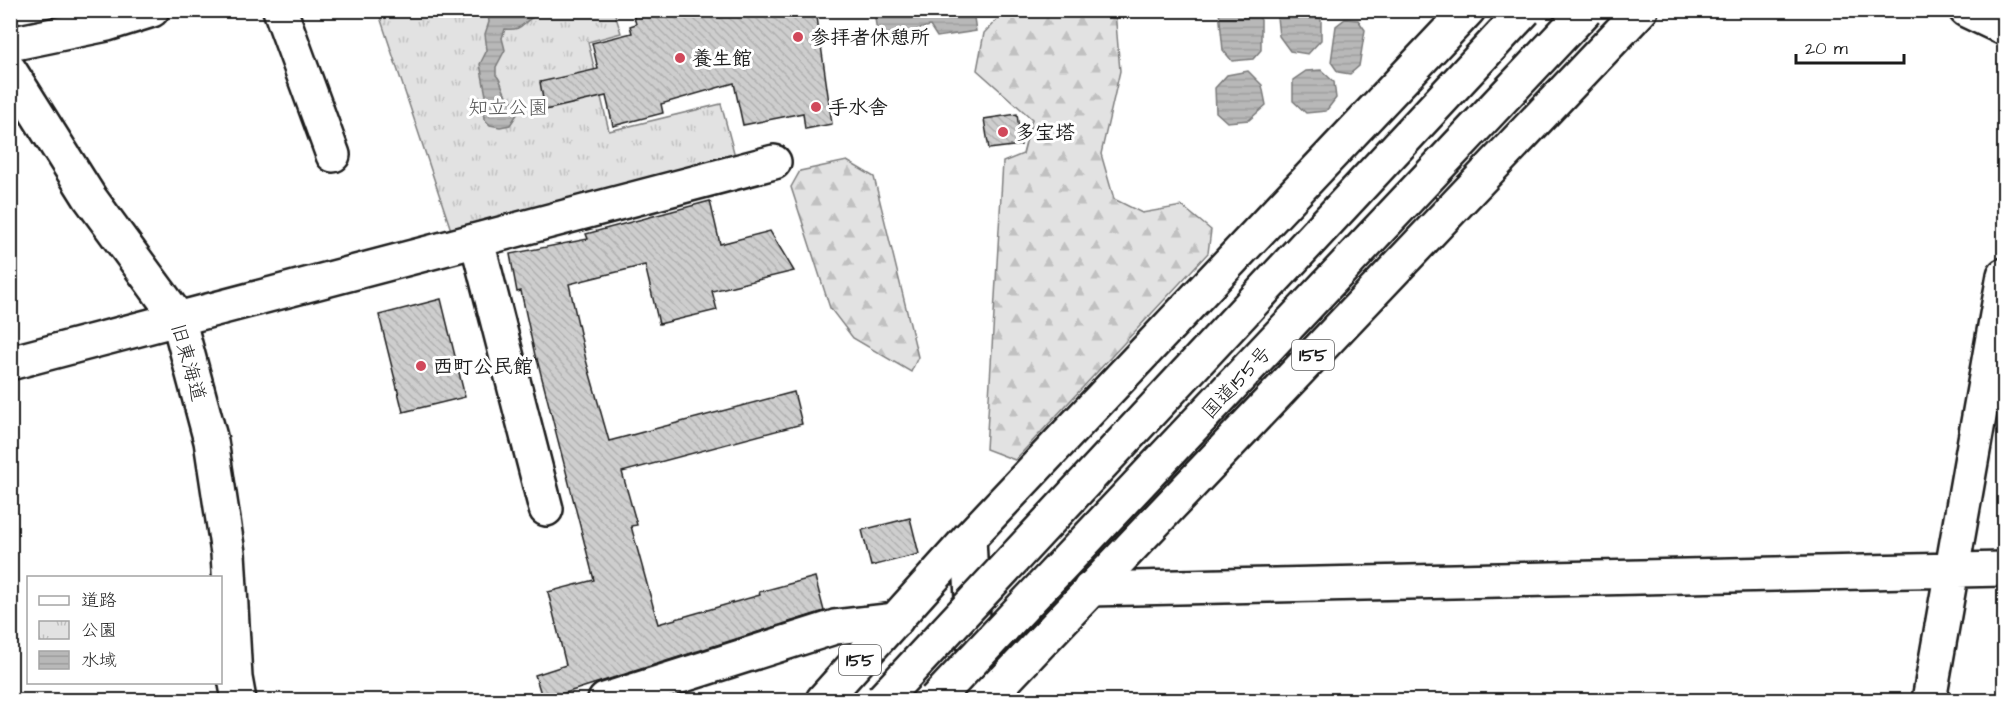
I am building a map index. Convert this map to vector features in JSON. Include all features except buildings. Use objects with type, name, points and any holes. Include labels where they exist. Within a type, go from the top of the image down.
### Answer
[{"type":"main road","points":[[10,44],[107,24],[152,10]]},
{"type":"main road","points":[[280,10],[333,155]]},
{"type":"main road","name":"155","points":[[823,700],[969,538],[1468,10]]},
{"type":"main road","name":"155","points":[[882,700],[1525,10]]},
{"type":"main road","name":"国道155号","points":[[935,700],[1586,10]]},
{"type":"main road","name":"155","points":[[986,700],[1641,10]]},
{"type":"main road","points":[[1966,10],[2004,28]]},
{"type":"main road","name":"旧東海道","points":[[10,71],[90,198],[178,318],[211,441],[228,554],[235,678],[239,700]]},
{"type":"main road","points":[[10,363],[774,162]]},
{"type":"main road","points":[[477,241],[546,509]]},
{"type":"main road","points":[[1929,700],[2004,275]]},
{"type":"main road","points":[[969,538],[977,700]]},
{"type":"main road","points":[[1090,590],[2004,569]]},
{"type":"main road","points":[[605,700],[835,627],[896,620]]},
{"type":"green space","name":"知立公園","points":[[378,11],[614,11],[621,33],[588,42],[609,131],[721,104],[736,160],[451,230]]},
{"type":"green space","points":[[1005,11],[1115,11],[1120,71],[1101,154],[1114,199],[1142,213],[1182,206],[1211,230],[1208,253],[1015,460],[986,449],[1003,162],[1023,154],[1032,119],[977,70],[984,33]]},
{"type":"green space","points":[[847,161],[874,177],[918,357],[911,372],[853,338],[830,308],[791,187],[800,171]]},
{"type":"water","points":[[1288,10],[1308,11],[1321,19],[1321,40],[1308,54],[1290,51],[1279,36],[1277,17]]},
{"type":"water","points":[[479,11],[497,11],[503,15],[514,15],[525,11],[537,11],[535,16],[519,28],[505,29],[502,38],[505,50],[496,67],[496,75],[505,93],[517,108],[518,113],[510,125],[500,127],[490,125],[484,119],[483,110],[487,101],[480,64],[487,50],[485,34],[489,22],[488,15]]},
{"type":"water","points":[[874,11],[973,11],[976,31],[937,37],[930,26],[918,29],[915,41],[879,47]]},
{"type":"water","points":[[1219,11],[1255,11],[1261,20],[1261,50],[1253,59],[1232,61],[1223,50]]},
{"type":"water","points":[[1345,19],[1358,20],[1365,30],[1359,66],[1350,74],[1338,72],[1331,62],[1336,26]]},
{"type":"water","points":[[1321,70],[1334,82],[1336,98],[1326,111],[1306,113],[1293,101],[1293,80],[1306,71]]},
{"type":"water","points":[[1248,71],[1262,85],[1266,105],[1249,120],[1227,122],[1216,112],[1215,88],[1227,75]]},
{"type":"place","name":"参拝者休憩所","points":[[798,37]]},
{"type":"place","name":"養生館","points":[[680,58]]},
{"type":"place","name":"手水舎","points":[[816,107]]},
{"type":"place","name":"多宝塔","points":[[1003,132]]},
{"type":"place","name":"西町公民館","points":[[421,366]]}]
